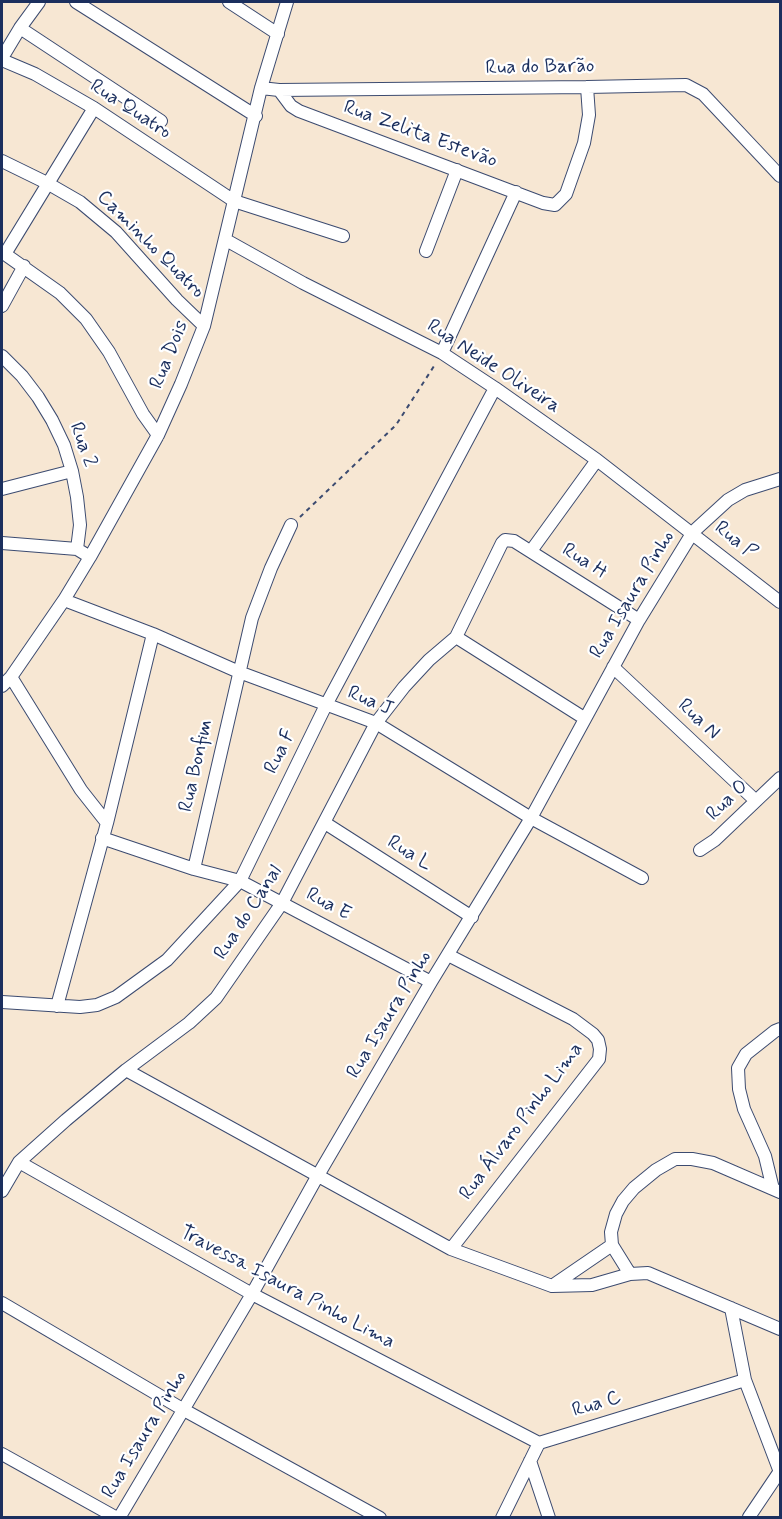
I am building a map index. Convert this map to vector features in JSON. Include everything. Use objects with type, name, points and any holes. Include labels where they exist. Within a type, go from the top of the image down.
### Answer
[{"type":"street","points":[[2,59],[39,2]]},
{"type":"street","points":[[76,2],[256,116]]},
{"type":"street","points":[[229,2],[279,34]]},
{"type":"street","name":"Rua Dois","points":[[6,681],[64,600],[90,557],[158,435],[204,326],[261,88],[287,2]]},
{"type":"street","points":[[20,28],[161,121]]},
{"type":"street","name":"Rua Quatro","points":[[2,59],[34,74],[94,108],[234,201],[343,236]]},
{"type":"street","name":"Rua do Barão","points":[[261,88],[279,90],[673,84],[694,88],[703,94],[780,176]]},
{"type":"street","name":"Rua Zelita Estevão","points":[[279,90],[291,106],[299,111],[543,203],[555,205],[566,194],[584,143],[589,115],[587,87]]},
{"type":"street","points":[[94,108],[3,253],[60,293],[86,319],[109,352],[143,414],[158,435]]},
{"type":"street","name":"Caminho Quatro","points":[[2,161],[80,202],[116,232],[177,300],[204,326]]},
{"type":"street","points":[[426,251],[457,171]]},
{"type":"street","points":[[442,354],[516,192]]},
{"type":"street","name":"Rua Neide Oliveira","points":[[226,240],[303,283],[442,354],[495,388],[597,460],[693,532]]},
{"type":"street","points":[[2,306],[24,266]]},
{"type":"street","name":"Rua 2","points":[[2,356],[22,376],[52,420],[72,471],[80,525],[77,549]]},
{"type":"street","name":"Rua F","points":[[2,1002],[80,1007],[98,1005],[116,997],[167,960],[240,880],[326,705],[495,388]]},
{"type":"street","points":[[531,551],[597,460]]},
{"type":"street","points":[[2,489],[72,471]]},
{"type":"street","name":"Rua Isaura Pinho","points":[[118,1518],[252,1294],[317,1177],[431,982],[531,818],[639,620],[693,532],[728,500],[745,490],[780,479]]},
{"type":"street","name":"Rua Bonfim","points":[[194,869],[252,618],[271,568],[291,525]]},
{"type":"street","name":"Rua P","points":[[693,532],[780,602]]},
{"type":"street","name":"Rua H","points":[[456,637],[502,543],[508,538],[639,620]]},
{"type":"street","points":[[2,543],[77,549],[90,557]]},
{"type":"street","name":"Rua J","points":[[64,600],[153,634],[238,672],[376,723],[531,818],[642,878]]},
{"type":"street","points":[[57,1006],[107,823],[153,634]]},
{"type":"street","points":[[456,637],[584,718]]},
{"type":"street","name":"Rua do Canal","points":[[2,1191],[19,1162],[126,1070],[189,1023],[216,998],[282,903],[376,723],[429,660],[456,637]]},
{"type":"street","name":"Rua N","points":[[613,667],[756,801]]},
{"type":"street","points":[[6,681],[81,790],[107,823]]},
{"type":"street","name":"Rua O","points":[[700,850],[715,840],[780,778]]},
{"type":"street","name":"Rua L","points":[[324,824],[472,917]]},
{"type":"street","name":"Rua E","points":[[102,838],[194,869],[240,880],[431,982]]},
{"type":"street","name":"Rua Álvaro Pinho Lima","points":[[448,955],[573,1019],[593,1034],[600,1049],[599,1059],[451,1249]]},
{"type":"street","points":[[777,1190],[744,1109],[739,1089],[738,1068],[746,1054],[780,1029]]},
{"type":"street","points":[[126,1070],[451,1249],[552,1286],[592,1285],[630,1274],[648,1274],[780,1329]]},
{"type":"street","points":[[630,1274],[612,1245],[611,1232],[616,1214],[634,1188],[656,1170],[675,1159],[692,1159],[712,1163],[777,1190]]},
{"type":"street","name":"Travessa Isaura Pinho Lima","points":[[19,1162],[252,1294],[539,1443]]},
{"type":"street","points":[[552,1286],[612,1245]]},
{"type":"street","points":[[2,1304],[184,1410],[380,1518]]},
{"type":"street","points":[[731,1308],[745,1380],[780,1472],[748,1517]]},
{"type":"street","name":"Rua C","points":[[539,1443],[745,1380]]},
{"type":"street","points":[[502,1518],[539,1443]]},
{"type":"street","points":[[2,1454],[118,1518]]},
{"type":"street","points":[[530,1461],[549,1518]]},
{"type":"path","points":[[291,525],[396,425],[442,354]]}]
